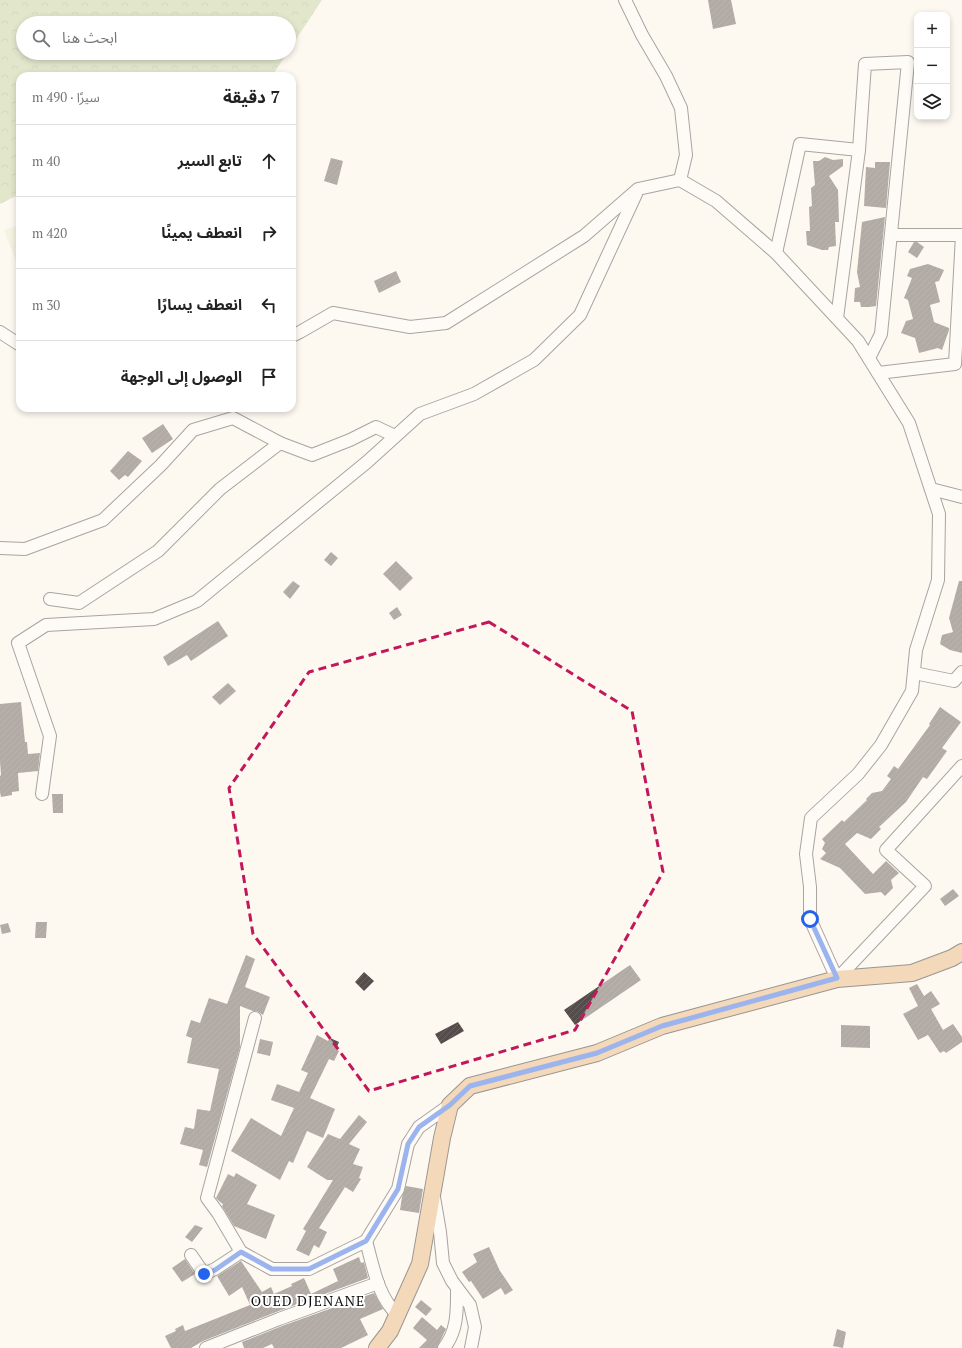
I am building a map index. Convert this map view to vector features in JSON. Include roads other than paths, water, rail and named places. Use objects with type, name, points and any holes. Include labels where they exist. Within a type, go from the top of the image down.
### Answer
[{"type":"main road","points":[[377,1348],[390,1331],[420,1264],[442,1138],[450,1105],[470,1086],[597,1053],[662,1026],[837,978],[912,972],[952,958],[962,952]]},
{"type":"street","points":[[625,0],[642,35],[666,76],[681,108],[686,156],[680,180]]},
{"type":"street","points":[[837,318],[859,150],[865,64],[908,62],[881,334],[869,358]]},
{"type":"street","points":[[776,253],[800,144],[859,150]]},
{"type":"street","points":[[296,334],[333,313],[410,326],[446,322],[584,236],[638,189],[680,180],[716,201],[776,253],[858,341],[908,423],[940,514],[938,580],[916,650],[912,691],[881,745],[858,774],[811,818],[806,854],[810,888],[810,919],[837,978],[925,886],[886,850],[962,766]]},
{"type":"street","points":[[42,794],[50,736],[18,643],[46,625],[154,619],[197,601],[355,472],[420,414],[474,394],[534,360],[580,315],[638,189]]},
{"type":"street","points":[[878,374],[958,364],[962,235],[891,234]]},
{"type":"street","points":[[0,332],[16,342]]},
{"type":"street","points":[[0,548],[25,549],[103,520],[161,465],[193,430],[233,418],[280,443],[312,455],[350,440],[376,427],[395,436]]},
{"type":"street","points":[[50,599],[79,603],[158,551],[220,489],[280,443]]},
{"type":"street","points":[[931,489],[962,497]]},
{"type":"street","points":[[914,673],[954,681],[962,672]]},
{"type":"street","points":[[255,1018],[207,1198],[218,1213],[241,1252],[272,1269],[309,1269],[366,1241],[398,1189],[408,1144],[419,1127],[450,1105]]},
{"type":"street","points":[[433,1190],[440,1232],[443,1263],[452,1281],[470,1305],[475,1327],[471,1348]]},
{"type":"street","points":[[366,1241],[378,1283],[390,1308],[398,1315]]},
{"type":"street","points":[[191,1255],[204,1274],[215,1270],[241,1252]]},
{"type":"street","points":[[206,1348],[279,1319],[378,1283]]},
{"type":"street","points":[[444,1348],[450,1340],[457,1319],[457,1288]]},
{"type":"district","name":"OUED DJENANE","points":[[308,1301]]}]
